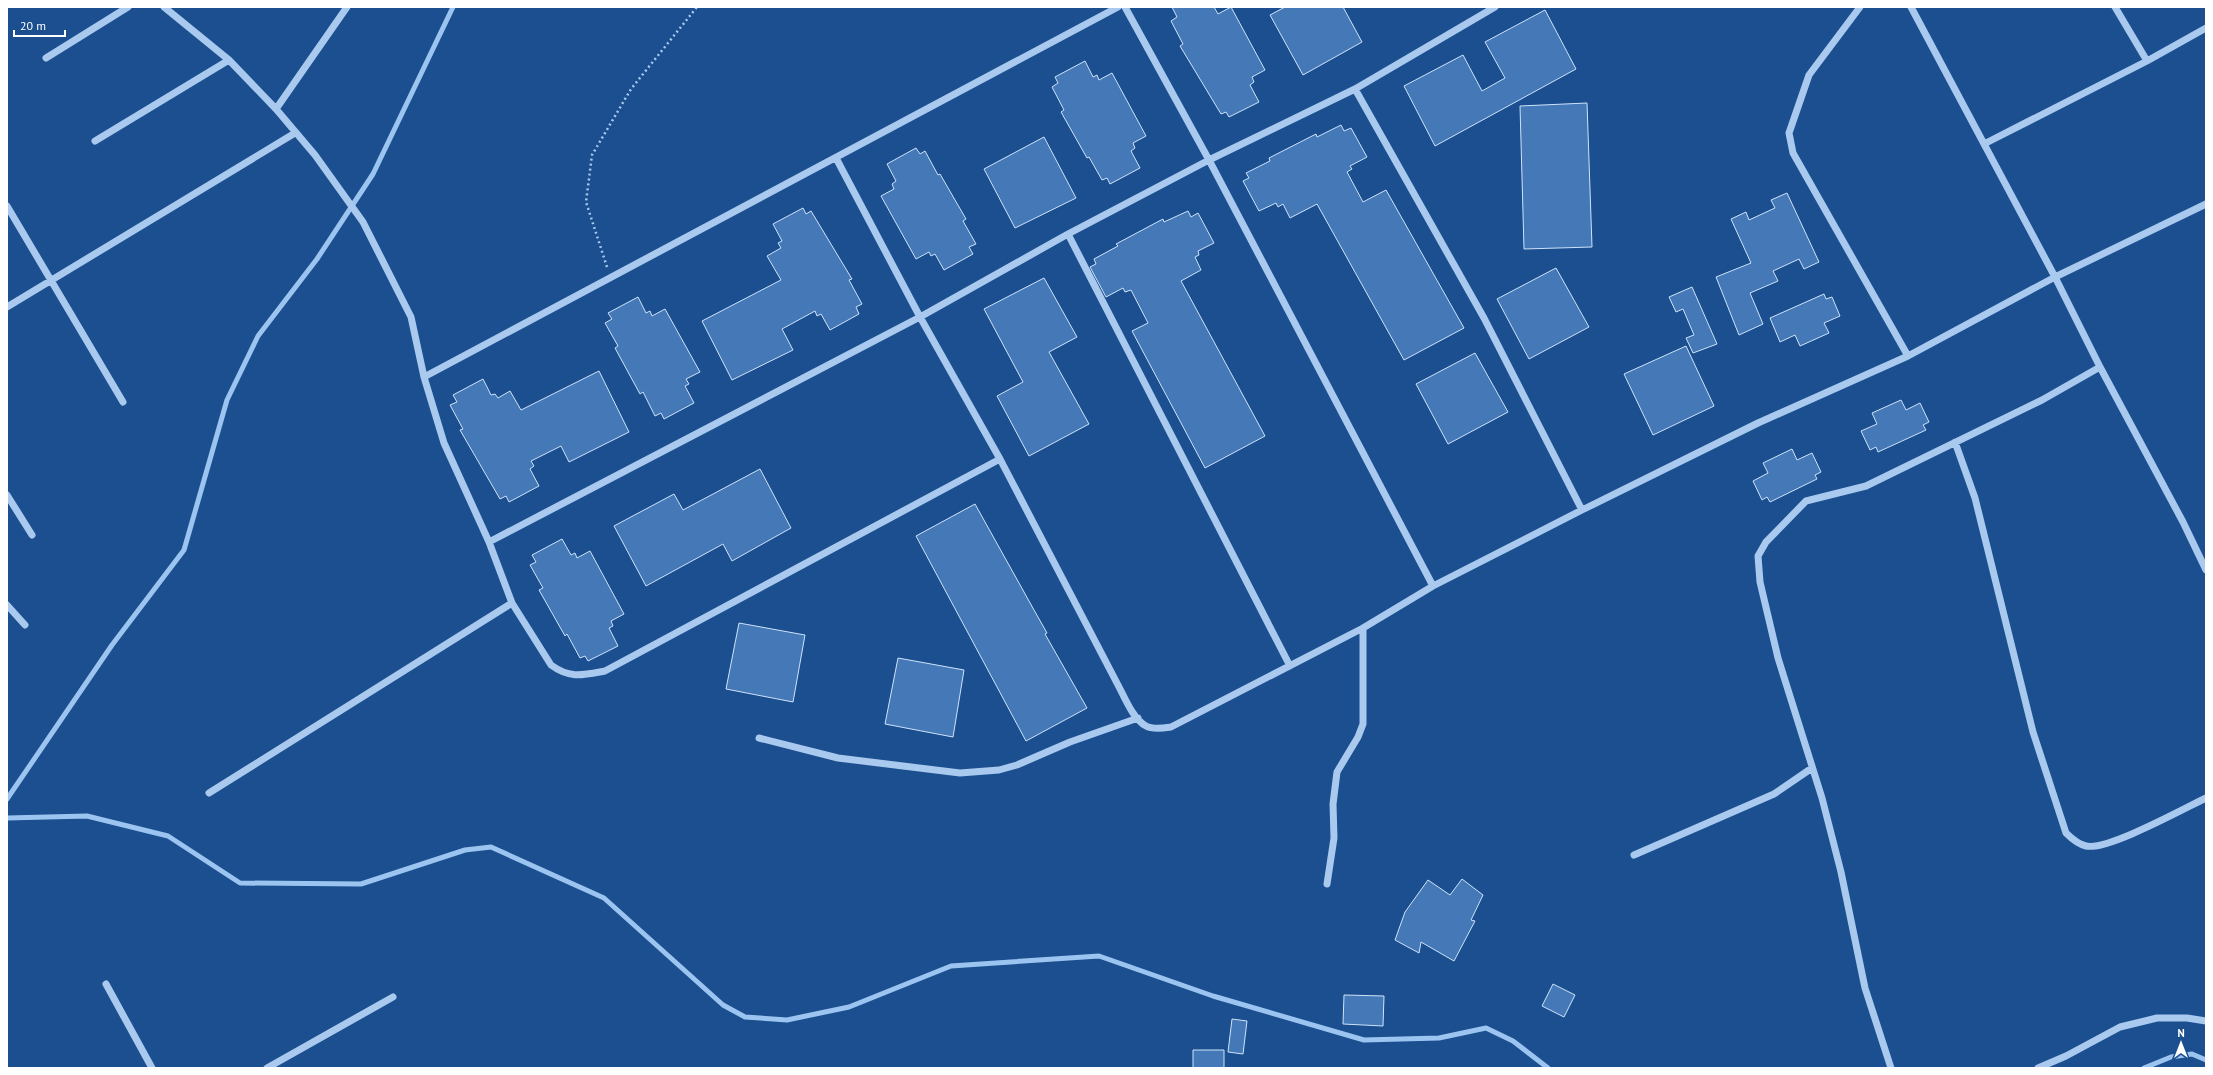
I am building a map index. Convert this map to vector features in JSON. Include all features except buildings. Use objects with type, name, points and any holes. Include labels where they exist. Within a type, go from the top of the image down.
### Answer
[{"type":"street","points":[[46,58],[128,7]]},
{"type":"street","points":[[164,7],[229,60],[276,109],[315,155],[363,222],[411,317],[424,377],[444,443],[489,542],[512,603],[551,665],[560,672],[577,676],[605,671],[1000,459]]},
{"type":"street","points":[[276,109],[348,7]]},
{"type":"street","points":[[424,377],[1118,7]]},
{"type":"street","points":[[1125,7],[1209,160],[1434,586]]},
{"type":"street","points":[[489,542],[920,317],[1068,234],[1209,160],[1355,89],[1495,7]]},
{"type":"street","points":[[1860,7],[1810,75],[1789,133],[1793,152],[1908,356]]},
{"type":"street","points":[[1911,7],[2055,277],[2100,367],[2183,522],[2206,570]]},
{"type":"street","points":[[2115,7],[2147,61]]},
{"type":"street","points":[[1984,144],[2147,61],[2206,28]]},
{"type":"street","points":[[95,141],[229,60]]},
{"type":"street","points":[[1355,89],[1484,318],[1582,510]]},
{"type":"street","points":[[7,307],[295,133]]},
{"type":"street","points":[[836,158],[920,317],[1000,459],[1118,685],[1138,718],[1147,727],[1160,729],[1171,727],[1290,666],[1363,628],[1434,586],[1582,510],[1758,423],[1908,356],[2055,277],[2206,204]]},
{"type":"street","points":[[7,206],[123,402]]},
{"type":"street","points":[[1068,234],[1290,666]]},
{"type":"street","points":[[1891,1068],[1865,988],[1841,872],[1822,798],[1778,658],[1760,582],[1758,556],[1766,542],[1806,501],[1866,486],[2042,400],[2100,367]]},
{"type":"street","points":[[1955,442],[1975,498],[2034,732],[2066,833],[2075,842],[2088,847],[2108,844],[2206,798]]},
{"type":"street","points":[[7,495],[32,535]]},
{"type":"street","points":[[209,793],[512,603]]},
{"type":"street","points":[[7,605],[25,625]]},
{"type":"street","points":[[1327,884],[1334,838],[1333,804],[1337,772],[1358,737],[1363,724],[1363,628]]},
{"type":"street","points":[[759,738],[838,758],[960,773],[999,770],[1017,765],[1070,742],[1138,718]]},
{"type":"street","points":[[1634,855],[1774,794],[1812,768]]},
{"type":"street","points":[[106,984],[152,1068]]},
{"type":"street","points":[[267,1068],[393,997]]},
{"type":"street","points":[[2038,1068],[2066,1056],[2120,1027],[2157,1018],[2187,1018],[2206,1021]]},
{"type":"path","points":[[610,278],[586,202],[592,155],[631,89],[697,7]]},
{"type":"waterway","points":[[7,799],[112,645],[184,550],[227,400],[258,336],[317,259],[373,174],[453,7]]},
{"type":"waterway","points":[[7,818],[87,816],[168,836],[240,883],[361,884],[465,850],[491,847],[604,898],[723,1005],[745,1017],[787,1020],[849,1007],[951,966],[1099,956],[1213,996],[1364,1040],[1439,1038],[1486,1028],[1513,1041],[1548,1068]]},
{"type":"waterway","points":[[2144,1068],[2171,1057],[2192,1054],[2206,1060]]}]
